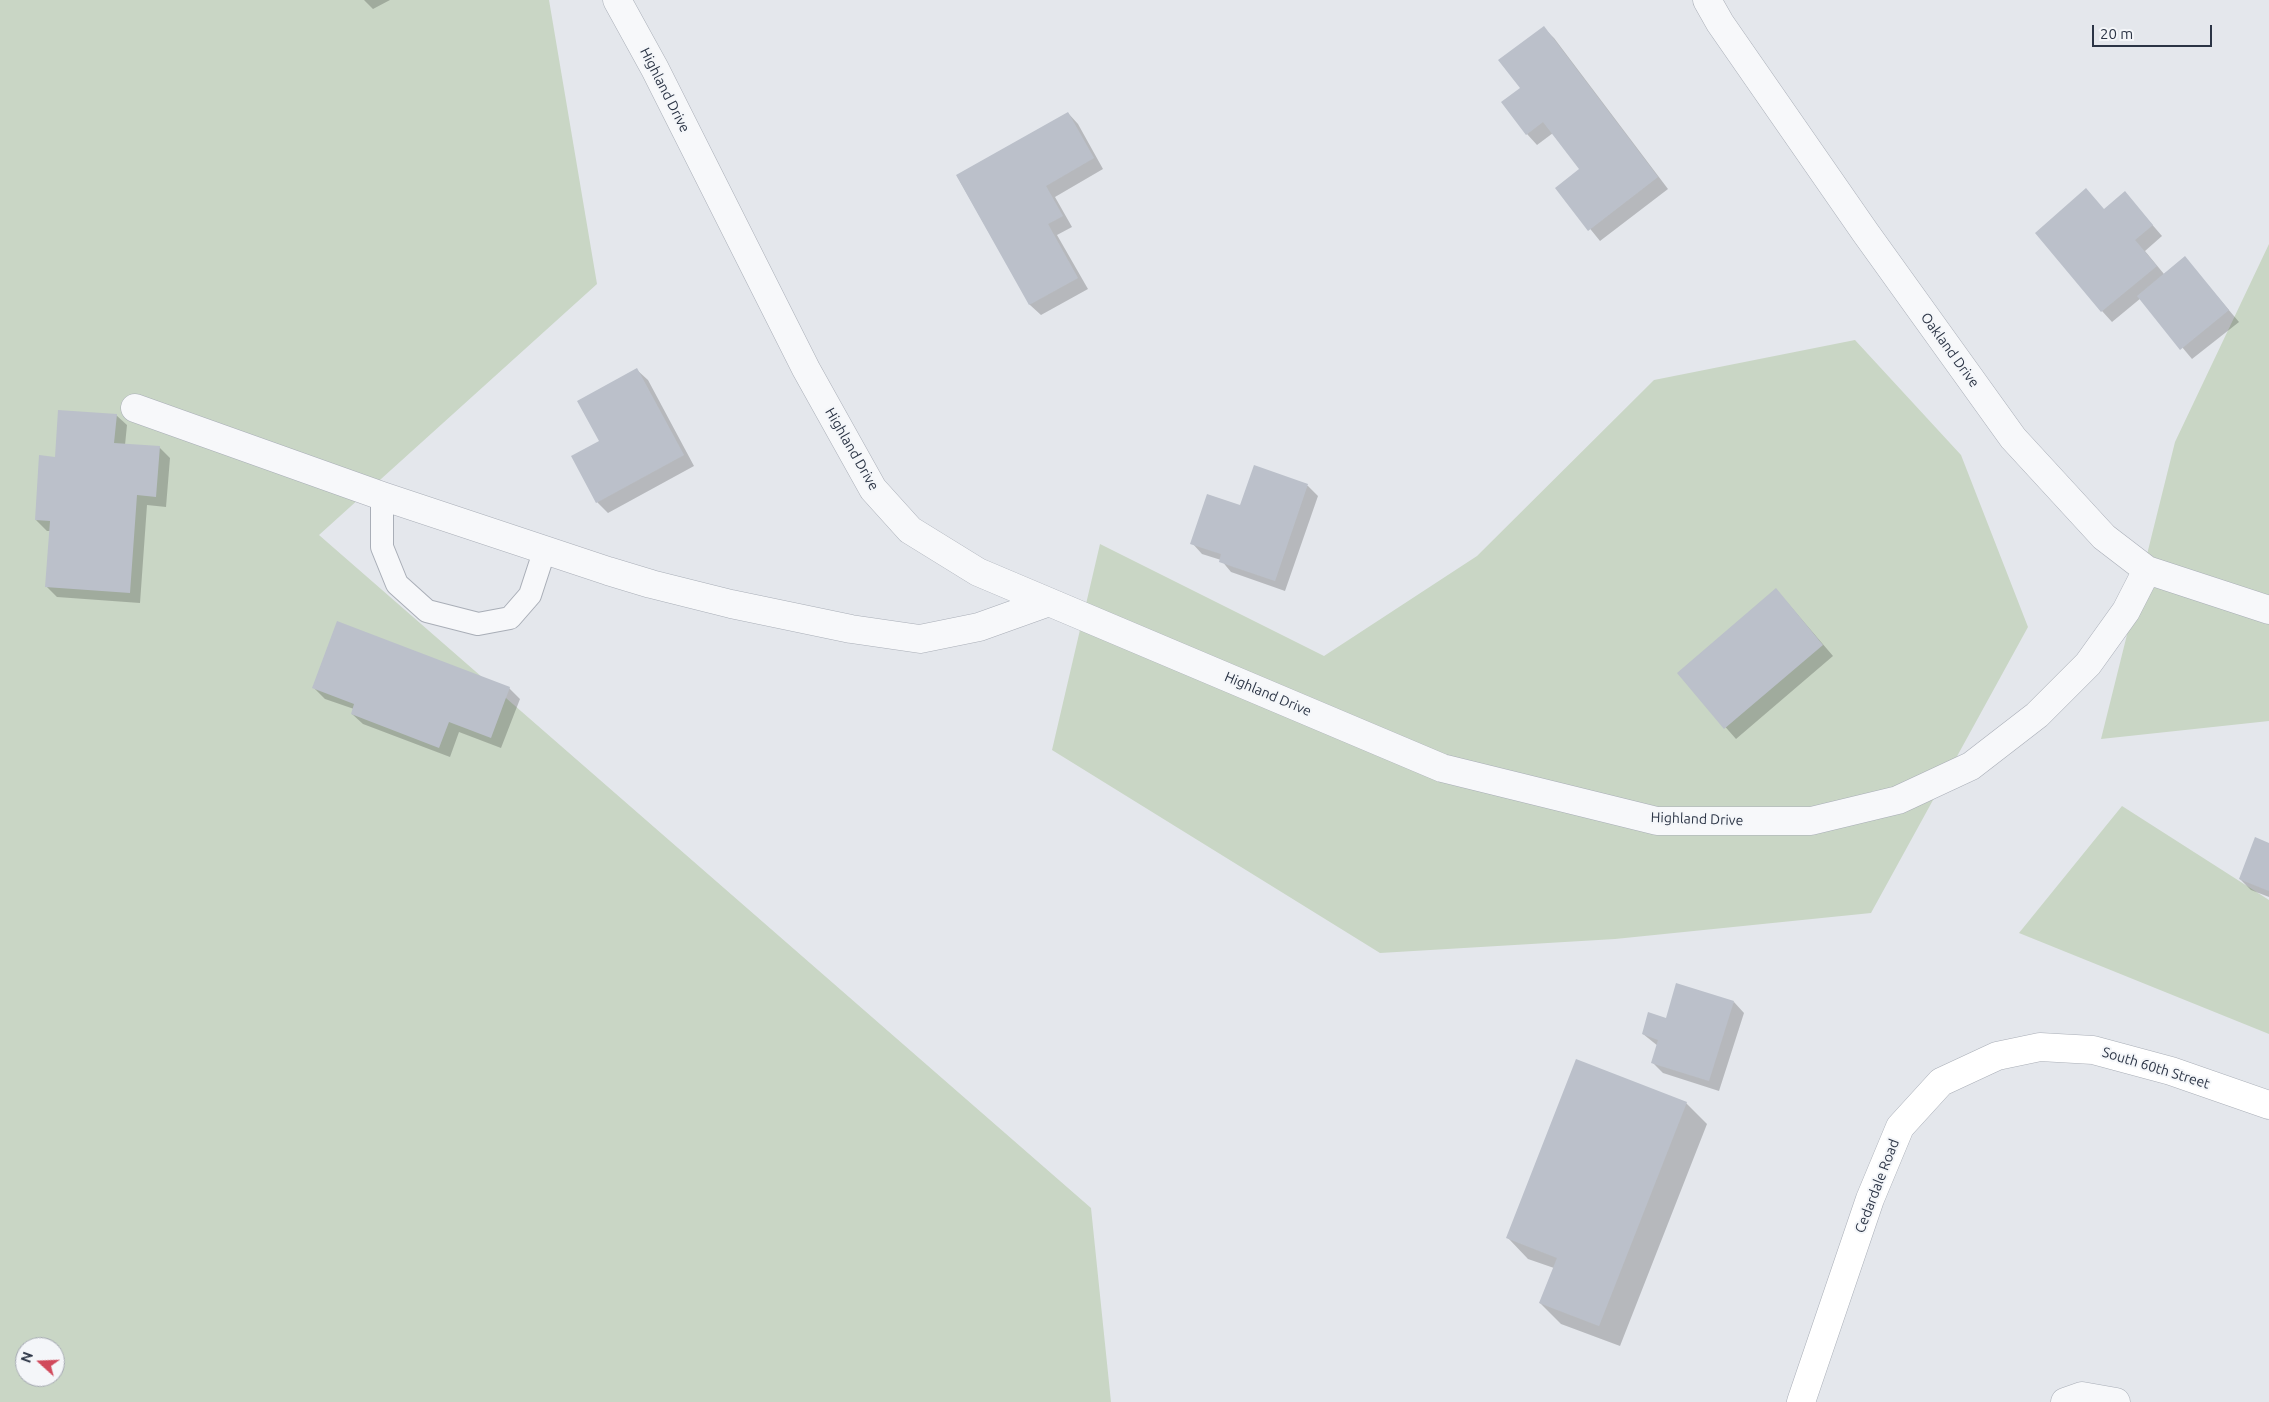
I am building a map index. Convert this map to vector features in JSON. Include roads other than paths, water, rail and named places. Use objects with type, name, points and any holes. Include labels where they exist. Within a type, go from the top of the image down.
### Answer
[{"type":"street","name":"Highland Drive","points":[[617,0],[655,68],[806,369],[873,489],[910,530],[978,572],[1442,768],[1658,821],[1811,821],[1898,800],[1971,766],[2037,715],[2088,664],[2126,611],[2147,570]]},
{"type":"street","name":"Oakland Drive","points":[[1708,0],[1720,23],[1860,224],[2013,438],[2104,537],[2147,570],[2269,610]]},
{"type":"street","points":[[135,408],[382,496],[651,584],[722,602],[851,629],[920,639],[979,626],[1049,602]]},
{"type":"street","name":"South 60th Street","points":[[2040,1047],[2093,1050],[2171,1071],[2269,1105]]},
{"type":"street","name":"Cedardale Road","points":[[1801,1402],[1870,1199],[1900,1127],[1941,1082],[1997,1056],[2040,1047]]},
{"type":"street","points":[[2065,1402],[2082,1396],[2116,1402]]},
{"type":"lane","points":[[382,496],[382,547],[396,584],[428,611],[478,624],[510,618],[530,595],[544,549]]}]
